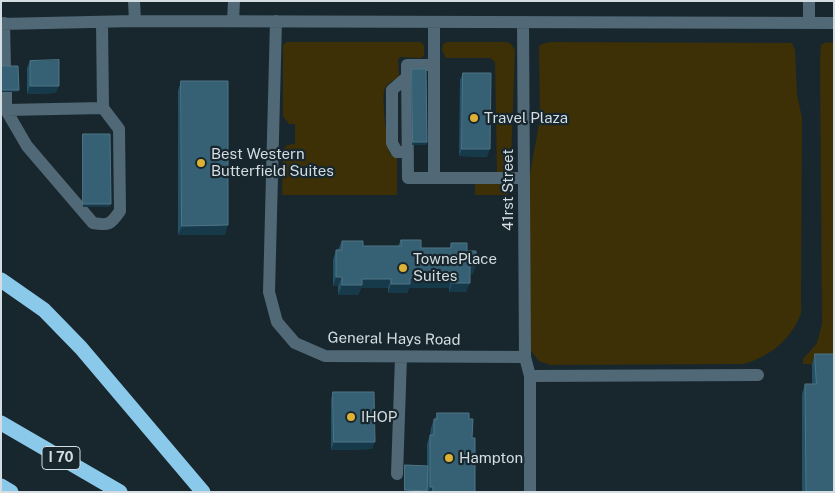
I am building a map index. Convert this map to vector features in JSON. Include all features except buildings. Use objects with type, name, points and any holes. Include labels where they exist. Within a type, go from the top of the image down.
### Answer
[{"type":"highway","points":[[1,280],[44,310],[82,348],[203,492]]},
{"type":"highway","name":"I 70","points":[[1,424],[120,492]]},
{"type":"highway","points":[[1,486],[11,492]]},
{"type":"street","points":[[134,1],[135,21]]},
{"type":"street","points":[[233,21],[234,1]]},
{"type":"street","points":[[809,1],[809,22]]},
{"type":"street","points":[[5,69],[3,23],[135,21],[834,22]]},
{"type":"street","name":"General Hays Road","points":[[276,21],[269,292],[278,322],[295,343],[325,356],[525,357]]},
{"type":"street","points":[[6,92],[6,110],[27,146],[93,223],[104,225],[113,222],[120,211],[119,129],[103,108],[102,22]]},
{"type":"street","points":[[434,22],[434,178]]},
{"type":"street","name":"41rst Street","points":[[523,22],[525,357],[530,376],[530,492]]},
{"type":"street","points":[[434,65],[407,65],[408,178],[524,178]]},
{"type":"street","points":[[6,110],[103,108]]},
{"type":"street","points":[[397,474],[400,357]]},
{"type":"street","points":[[530,376],[758,375]]},
{"type":"shaded area","points":[[287,42],[421,42],[424,46],[424,55],[421,58],[401,57],[398,59],[399,77],[388,84],[384,91],[384,112],[389,149],[390,154],[397,158],[397,195],[282,195],[283,150],[287,145],[295,144],[295,124],[289,124],[283,116],[283,45]]},
{"type":"shaded area","points":[[447,42],[507,42],[515,50],[511,161],[510,167],[502,174],[497,172],[495,62],[490,58],[446,58],[442,50],[443,44]]},
{"type":"shaded area","points":[[551,42],[792,43],[795,50],[797,94],[802,118],[801,310],[796,325],[777,347],[761,357],[744,364],[550,365],[539,361],[531,351],[527,191],[540,118],[539,46]]},
{"type":"shaded area","points":[[834,42],[834,365],[803,364],[803,359],[817,343],[822,324],[820,59],[821,45]]},
{"type":"shaded area","points":[[478,182],[501,182],[508,188],[508,195],[475,195],[475,185]]},
{"type":"place","name":"Travel Plaza","points":[[474,118]]},
{"type":"place","name":"Best Western Butterfield Suites","points":[[201,163]]},
{"type":"place","name":"TownePlace Suites","points":[[403,268]]},
{"type":"place","name":"IHOP","points":[[351,417]]},
{"type":"place","name":"Hampton","points":[[449,458]]}]
